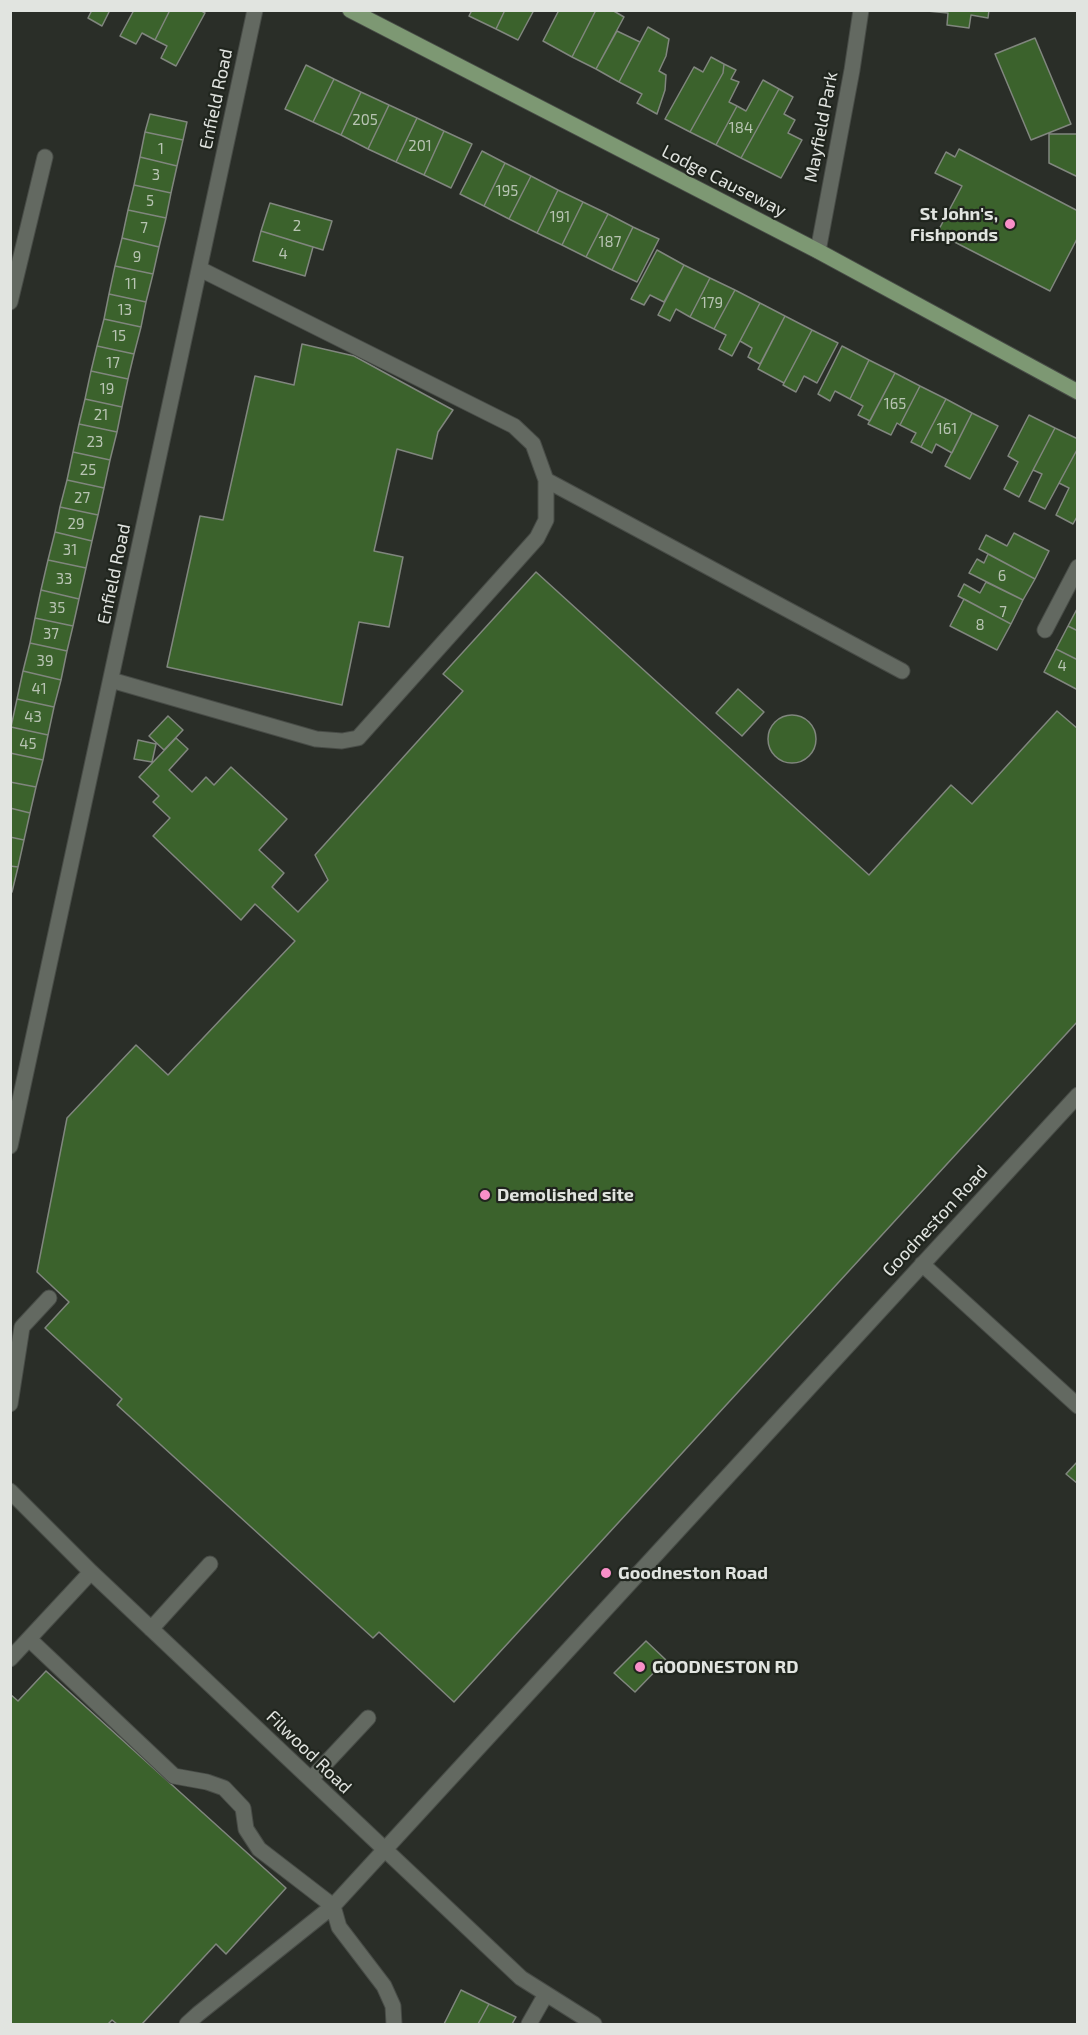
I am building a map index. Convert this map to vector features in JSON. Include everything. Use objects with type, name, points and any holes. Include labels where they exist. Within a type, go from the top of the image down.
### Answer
[{"type":"main road","name":"Lodge Causeway","points":[[350,10],[818,251],[1077,392]]},
{"type":"street","name":"Enfield Road","points":[[10,1146],[255,10]]},
{"type":"street","name":"Mayfield Park","points":[[818,251],[861,10]]},
{"type":"street","points":[[10,302],[45,157]]},
{"type":"street","points":[[111,680],[316,739],[342,741],[358,738],[537,538],[546,520],[546,480],[533,444],[514,426],[200,268]]},
{"type":"street","points":[[546,480],[902,670]]},
{"type":"street","points":[[1045,630],[1077,567]]},
{"type":"street","name":"Goodneston Road","points":[[187,2025],[333,1906],[1077,1095]]},
{"type":"street","points":[[922,1264],[1077,1406]]},
{"type":"street","points":[[10,1404],[22,1327],[49,1298]]},
{"type":"street","name":"Filwood Road","points":[[10,1491],[151,1629],[521,1978],[594,2025]]},
{"type":"street","points":[[151,1629],[210,1564]]},
{"type":"street","points":[[10,1659],[92,1572]]},
{"type":"street","points":[[29,1639],[174,1776],[207,1782],[224,1788],[243,1808],[246,1829],[259,1849],[333,1906],[339,1927],[384,1986],[393,2006],[394,2025]]},
{"type":"street","points":[[311,1779],[368,1718]]},
{"type":"street","points":[[529,2025],[546,1994]]},
{"type":"building","points":[[92,10],[110,10],[102,26],[88,18]]},
{"type":"building","points":[[134,10],[170,10],[155,40],[142,33],[136,44],[120,36]]},
{"type":"building","points":[[170,10],[200,10],[205,13],[176,66],[161,58],[167,46],[155,40]]},
{"type":"building","points":[[472,10],[505,10],[496,29],[469,16]]},
{"type":"building","points":[[505,10],[534,10],[518,40],[496,29]]},
{"type":"building","points":[[559,10],[596,10],[572,57],[543,41]]},
{"type":"building","points":[[596,10],[612,10],[624,17],[596,69],[572,57]]},
{"type":"building","points":[[989,10],[988,18],[971,15],[969,28],[947,25],[948,13],[927,11]]},
{"type":"building","points":[[648,27],[669,39],[666,56],[659,71],[666,75],[665,90],[657,114],[637,103],[642,94],[619,82]]},
{"type":"building","points":[[617,31],[640,42],[619,82],[596,69]]},
{"type":"building","points":[[1035,38],[1071,124],[1031,140],[995,54]]},
{"type":"building","points":[[711,57],[724,64],[723,73],[690,132],[665,119],[694,67],[703,72]]},
{"type":"building","points":[[724,64],[736,70],[731,79],[739,82],[729,102],[737,106],[716,145],[690,132],[723,73]]},
{"type":"building","points":[[306,65],[334,79],[313,122],[285,109]]},
{"type":"building","points":[[334,79],[361,92],[341,135],[313,122]]},
{"type":"building","points":[[763,80],[779,89],[741,158],[716,145],[737,106],[746,111]]},
{"type":"building","points":[[779,89],[793,97],[784,114],[795,120],[788,133],[802,140],[781,178],[741,158]]},
{"type":"building","points":[[361,92],[389,105],[368,149],[341,135]]},
{"type":"building","points":[[389,105],[417,118],[396,162],[368,149]]},
{"type":"building","points":[[150,114],[187,122],[183,140],[145,132]]},
{"type":"building","points":[[417,118],[444,131],[424,175],[396,162]]},
{"type":"building","points":[[444,131],[472,144],[451,188],[424,175]]},
{"type":"building","points":[[145,132],[183,140],[177,166],[140,157]]},
{"type":"building","points":[[1049,134],[1078,134],[1078,177],[1049,163]]},
{"type":"building","name":"St John's, Fishponds","points":[[959,149],[1078,211],[1078,237],[1050,291],[937,233],[962,186],[935,173],[946,152],[955,157]]},
{"type":"building","points":[[482,151],[505,163],[484,206],[460,194]]},
{"type":"building","points":[[140,157],[177,166],[171,193],[134,185]]},
{"type":"building","points":[[505,163],[531,176],[509,219],[484,206]]},
{"type":"building","points":[[531,176],[558,190],[537,233],[509,219]]},
{"type":"building","points":[[134,185],[171,193],[166,218],[128,210]]},
{"type":"building","points":[[558,190],[583,202],[562,245],[537,233]]},
{"type":"building","points":[[583,202],[608,214],[586,257],[562,245]]},
{"type":"building","points":[[270,203],[332,221],[323,250],[261,231]]},
{"type":"building","points":[[128,210],[166,218],[159,247],[122,238]]},
{"type":"building","points":[[608,214],[633,227],[612,270],[586,257]]},
{"type":"building","points":[[633,227],[659,239],[637,282],[612,270]]},
{"type":"building","points":[[261,231],[313,247],[305,276],[253,261]]},
{"type":"building","points":[[122,238],[159,247],[153,274],[115,266]]},
{"type":"building","points":[[657,250],[684,265],[664,302],[650,295],[644,305],[631,299]]},
{"type":"building","points":[[684,265],[710,278],[690,317],[676,309],[670,321],[658,315]]},
{"type":"building","points":[[115,266],[153,274],[146,302],[109,294]]},
{"type":"building","points":[[710,278],[735,290],[714,329],[690,317]]},
{"type":"building","points":[[735,290],[760,303],[732,356],[719,349],[726,335],[714,329]]},
{"type":"building","points":[[109,294],[146,302],[141,327],[104,319]]},
{"type":"building","points":[[760,303],[785,316],[760,364],[748,357],[752,348],[740,341]]},
{"type":"building","points":[[785,316],[812,330],[784,383],[758,369]]},
{"type":"building","points":[[104,319],[141,327],[134,354],[97,346]]},
{"type":"building","points":[[812,330],[838,343],[817,383],[804,376],[796,392],[783,385]]},
{"type":"building","points":[[302,344],[354,356],[453,410],[438,432],[432,459],[397,449],[374,551],[403,557],[389,627],[359,622],[342,705],[167,667],[200,516],[223,520],[255,376],[294,385]]},
{"type":"building","points":[[97,346],[134,354],[128,379],[91,371]]},
{"type":"building","points":[[842,346],[869,360],[850,399],[835,391],[830,401],[818,394]]},
{"type":"building","points":[[869,360],[895,373],[870,421],[858,415],[863,406],[850,399]]},
{"type":"building","points":[[91,371],[128,379],[122,407],[85,399]]},
{"type":"building","points":[[895,373],[920,386],[900,425],[897,423],[891,435],[868,424]]},
{"type":"building","points":[[920,386],[946,399],[921,447],[911,442],[916,433],[900,425]]},
{"type":"building","points":[[85,399],[122,407],[117,432],[79,424]]},
{"type":"building","points":[[946,399],[972,413],[952,453],[936,444],[932,453],[921,447]]},
{"type":"building","points":[[972,413],[998,426],[970,479],[945,466]]},
{"type":"building","points":[[1029,415],[1055,428],[1019,497],[1004,489],[1018,462],[1008,456]]},
{"type":"building","points":[[79,424],[117,432],[110,460],[73,452]]},
{"type":"building","points":[[1055,428],[1078,439],[1078,448],[1045,509],[1029,501],[1042,474],[1033,470]]},
{"type":"building","points":[[1078,448],[1078,515],[1073,524],[1056,515],[1069,488],[1059,483]]},
{"type":"building","points":[[73,452],[110,460],[104,488],[67,480]]},
{"type":"building","points":[[67,480],[104,488],[98,515],[60,507]]},
{"type":"building","points":[[60,507],[98,515],[92,541],[55,532]]},
{"type":"building","points":[[55,532],[92,541],[86,568],[48,560]]},
{"type":"building","points":[[1014,533],[1049,551],[1035,579],[979,549],[986,535],[1007,546]]},
{"type":"building","points":[[988,554],[1035,579],[1023,600],[969,573],[977,559],[984,563]]},
{"type":"building","points":[[48,560],[86,568],[79,599],[41,590]]},
{"type":"building","name":"Demolished site","points":[[536,572],[869,875],[951,785],[972,804],[1057,711],[1078,729],[1078,1021],[454,1702],[379,1632],[373,1638],[117,1405],[122,1399],[45,1328],[69,1302],[37,1272],[67,1118],[136,1045],[168,1075],[295,941],[255,904],[241,920],[153,836],[170,818],[153,802],[159,796],[139,777],[176,738],[188,749],[169,770],[192,792],[206,777],[214,785],[231,767],[287,819],[259,850],[284,873],[272,887],[298,912],[328,880],[315,855],[463,691],[443,674]]},
{"type":"building","points":[[986,582],[1023,600],[1011,624],[958,596],[964,584],[980,593]]},
{"type":"building","points":[[41,590],[79,599],[73,626],[35,618]]},
{"type":"building","points":[[964,599],[1011,624],[997,650],[950,626]]},
{"type":"building","points":[[1078,607],[1078,631],[1068,626]]},
{"type":"building","points":[[35,618],[73,626],[67,651],[30,643]]},
{"type":"building","points":[[1068,626],[1078,631],[1078,660],[1056,649]]},
{"type":"building","points":[[30,643],[67,651],[61,680],[23,671]]},
{"type":"building","points":[[1056,649],[1078,660],[1078,690],[1044,672]]},
{"type":"building","points":[[23,671],[61,680],[54,707],[17,699]]},
{"type":"building","points":[[738,689],[764,712],[742,736],[716,713]]},
{"type":"building","points":[[17,699],[54,707],[48,735],[11,727]]},
{"type":"building","points":[[787,715],[797,715],[809,722],[816,734],[816,744],[809,756],[797,763],[787,763],[772,752],[768,744],[768,734],[779,719]]},
{"type":"building","points":[[168,716],[183,730],[164,750],[149,736]]},
{"type":"building","points":[[11,727],[48,735],[43,760],[10,753]]},
{"type":"building","points":[[138,740],[156,744],[152,762],[134,759]]},
{"type":"building","points":[[10,753],[43,760],[36,787],[10,782]]},
{"type":"building","points":[[10,782],[36,787],[30,813],[10,808]]},
{"type":"building","points":[[10,808],[30,813],[24,840],[10,837]]},
{"type":"building","points":[[10,837],[24,840],[18,867],[10,866]]},
{"type":"building","points":[[10,866],[18,867],[12,892],[10,892]]},
{"type":"building","points":[[1078,1461],[1078,1484],[1066,1474]]},
{"type":"building","name":"GOODNESTON RD","points":[[646,1641],[666,1660],[635,1692],[614,1673]]},
{"type":"building","points":[[46,1671],[286,1888],[226,1954],[216,1944],[142,2024],[117,2024],[112,2020],[108,2024],[10,2024],[10,1694],[18,1701]]},
{"type":"building","points":[[461,1990],[489,2004],[478,2024],[444,2024]]},
{"type":"building","points":[[489,2004],[516,2017],[512,2024],[478,2024]]},
{"type":"place","name":"St John's, Fishponds","points":[[1010,224]]},
{"type":"place","name":"Demolished site","points":[[485,1195]]},
{"type":"place","name":"Goodneston Road","points":[[606,1573]]},
{"type":"place","name":"GOODNESTON RD","points":[[640,1667]]}]
